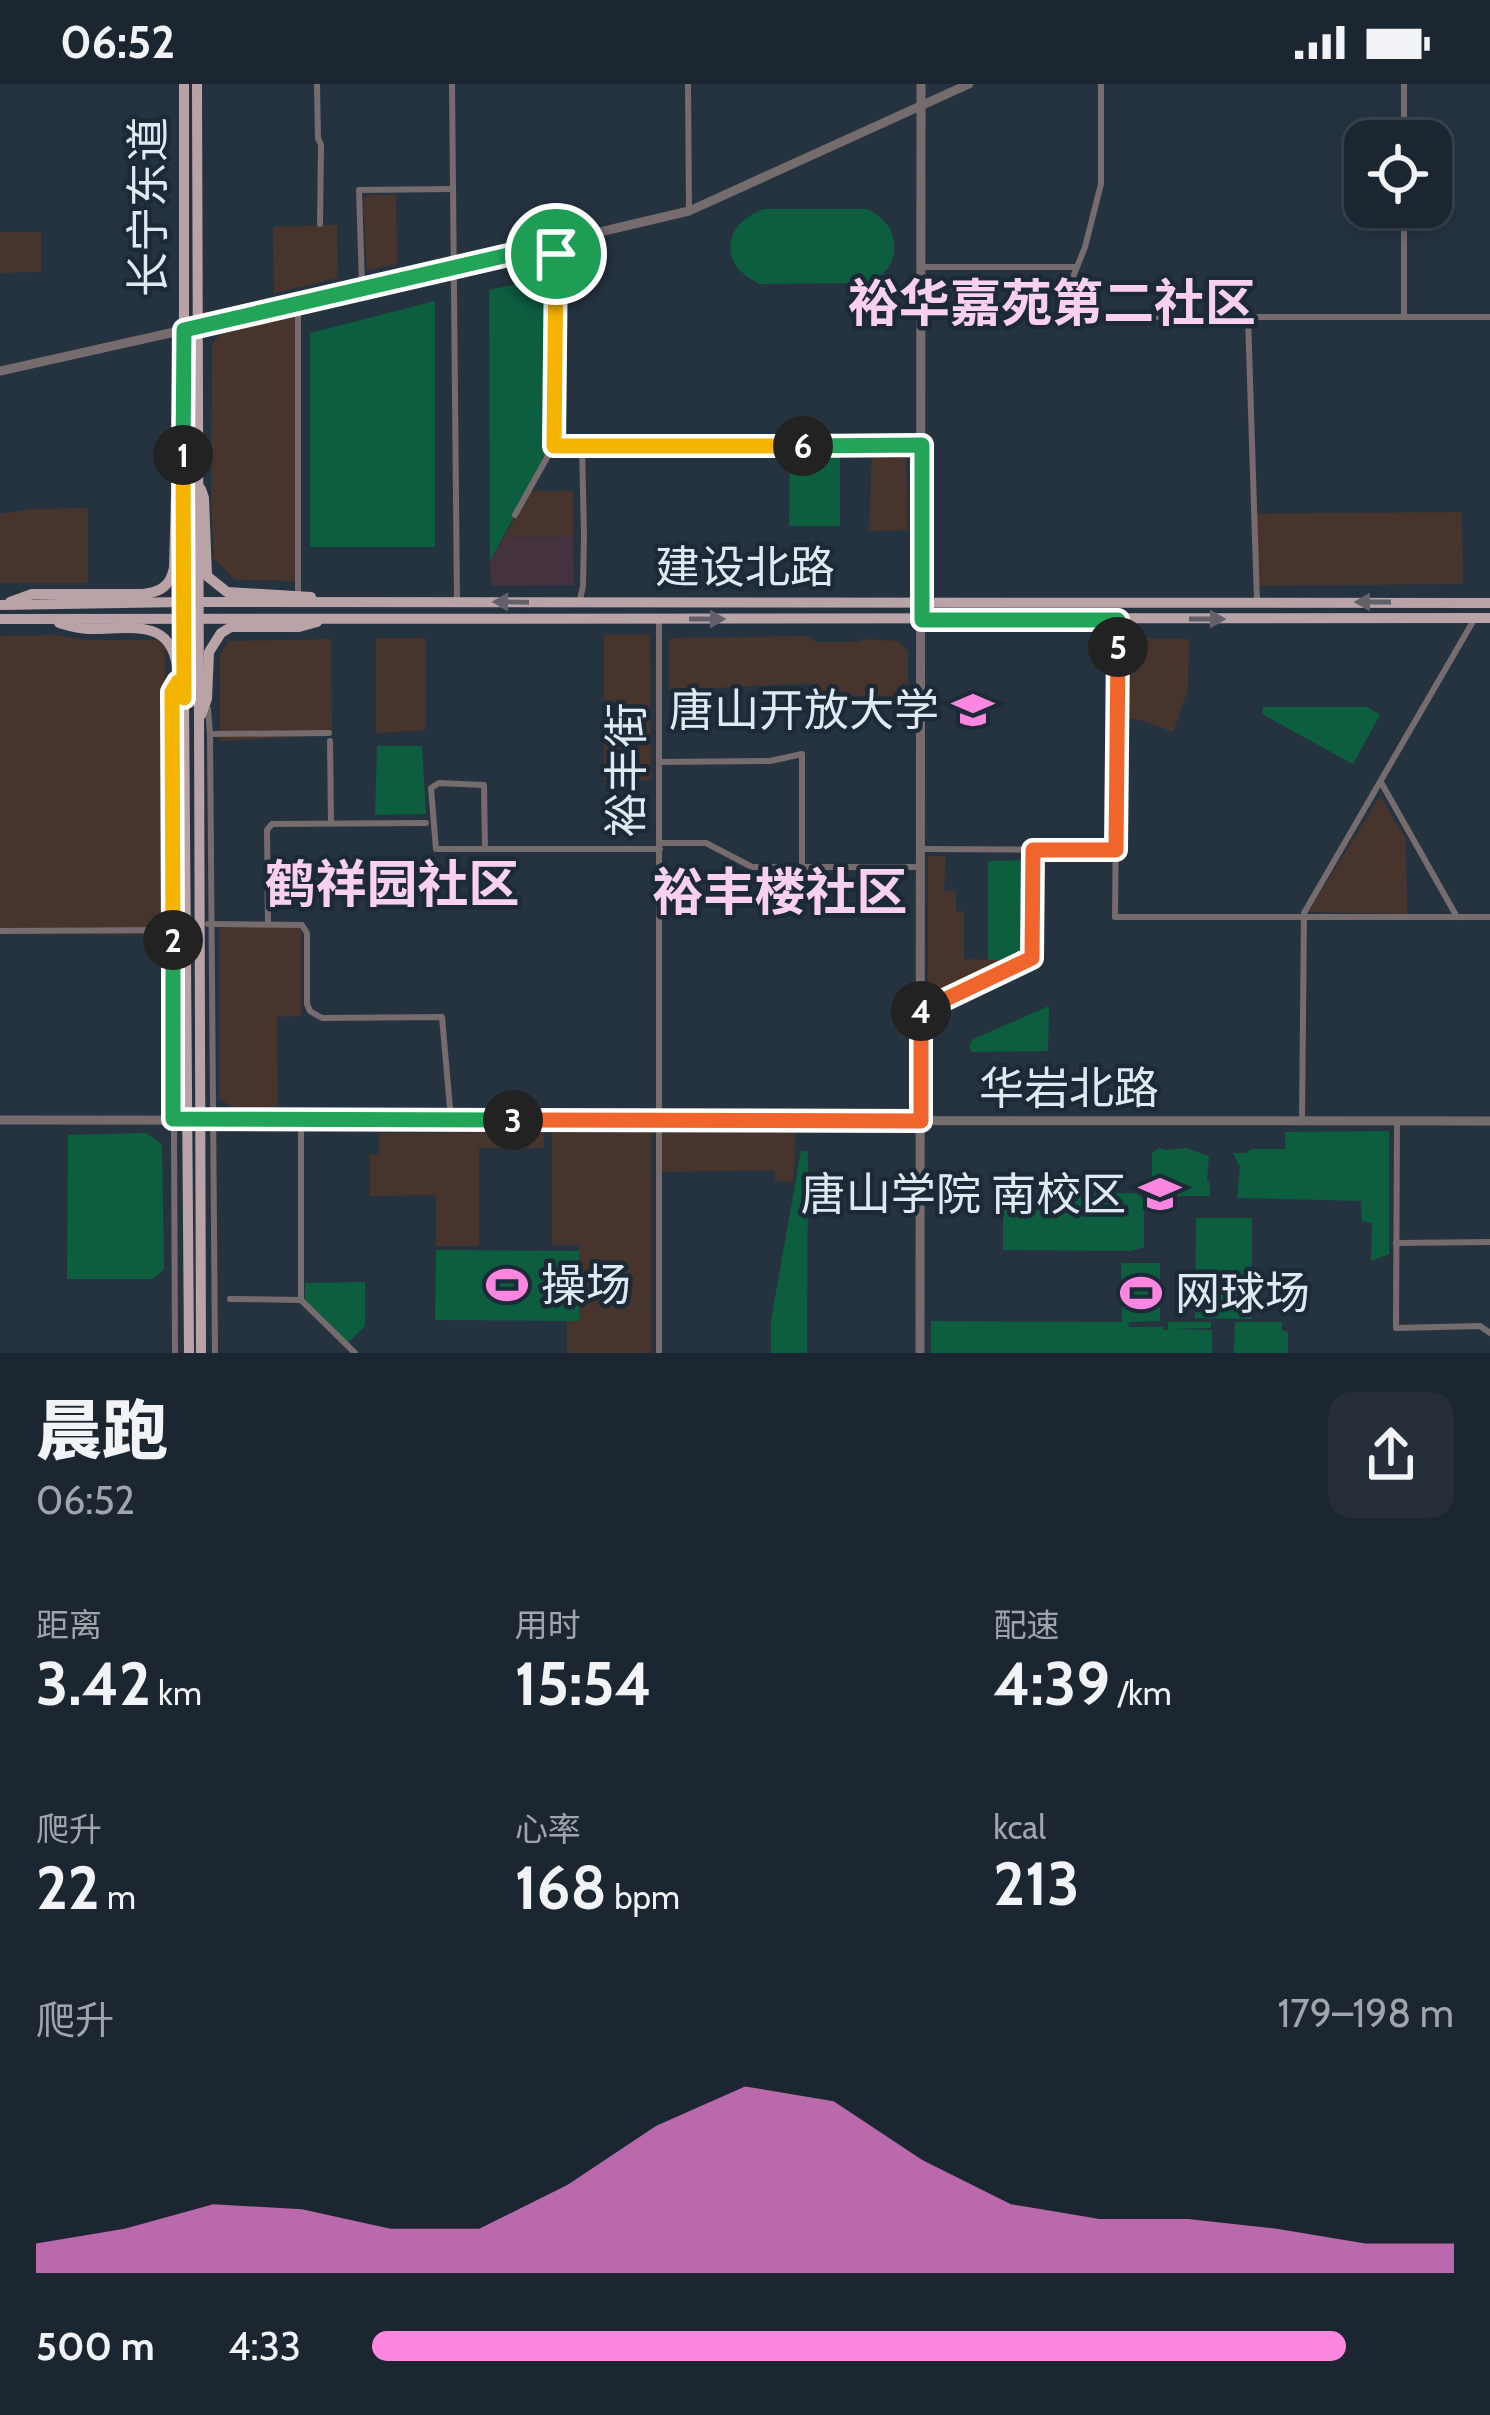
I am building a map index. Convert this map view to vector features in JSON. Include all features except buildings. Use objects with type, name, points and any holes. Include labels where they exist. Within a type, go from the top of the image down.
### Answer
[{"type":"main road","name":"长宁东道","points":[[184,84],[190,329],[184,698],[200,1119]]},
{"type":"main road","name":"长宁东道","points":[[190,329],[197,84]]},
{"type":"main road","name":"长宁东道","points":[[190,476],[205,924],[200,1119]]},
{"type":"main road","points":[[0,605],[32,594],[160,590],[172,579],[176,496],[190,476],[204,498],[207,577],[227,592],[338,602]]},
{"type":"main road","name":"建设北路","points":[[0,605],[1490,603]]},
{"type":"main road","points":[[198,725],[207,700],[209,652],[221,633],[231,627],[299,627],[338,618]]},
{"type":"main road","name":"建设北路","points":[[0,619],[1490,618]]},
{"type":"main road","points":[[44,619],[82,629],[140,628],[160,633],[172,647],[184,698]]},
{"type":"main road","points":[[189,1353],[200,1119]]},
{"type":"main road","points":[[200,1119],[201,1353]]},
{"type":"street","points":[[317,84],[322,145],[320,224]]},
{"type":"street","points":[[452,84],[457,602]]},
{"type":"street","points":[[688,84],[689,211]]},
{"type":"street","points":[[920,1353],[921,84]]},
{"type":"street","points":[[0,371],[689,211],[969,84]]},
{"type":"street","points":[[1100,84],[1101,184],[1076,267],[1071,317],[1490,317]]},
{"type":"street","points":[[1404,84],[1404,120]]},
{"type":"street","points":[[362,289],[359,190],[452,189]]},
{"type":"street","points":[[1404,228],[1404,317]]},
{"type":"street","points":[[515,515],[554,446],[556,244]]},
{"type":"street","points":[[922,267],[1076,267]]},
{"type":"street","points":[[298,304],[298,595]]},
{"type":"street","points":[[1248,317],[1257,602]]},
{"type":"street","points":[[554,446],[922,445]]},
{"type":"street","points":[[579,603],[583,586],[582,446]]},
{"type":"street","name":"裕丰街","points":[[659,618],[659,1353]]},
{"type":"street","points":[[1302,1120],[1302,917],[1475,618]]},
{"type":"street","points":[[1118,620],[1115,917],[1490,917]]},
{"type":"street","points":[[175,1353],[172,692],[178,682]]},
{"type":"street","points":[[207,700],[205,924],[297,924],[306,929],[307,1004],[315,1016],[442,1017],[451,1120]]},
{"type":"street","points":[[210,734],[329,737],[331,822]]},
{"type":"street","points":[[659,762],[770,761],[802,754],[802,867]]},
{"type":"street","points":[[485,849],[484,784],[439,783],[431,788],[436,849],[485,849],[660,846],[706,843],[752,867],[922,867]]},
{"type":"street","points":[[1381,783],[1457,917]]},
{"type":"street","points":[[268,924],[267,830],[272,824],[425,823]]},
{"type":"street","points":[[922,849],[1116,850]]},
{"type":"street","points":[[921,1009],[1032,958],[1033,850]]},
{"type":"street","points":[[0,931],[173,930]]},
{"type":"street","points":[[200,1119],[215,1353]]},
{"type":"street","points":[[301,1119],[301,1300]]},
{"type":"street","name":"华岩北路","points":[[0,1120],[1490,1121]]},
{"type":"street","points":[[1397,1121],[1396,1328],[1480,1326],[1490,1333]]},
{"type":"street","points":[[1396,1243],[1490,1242]]},
{"type":"street","points":[[230,1299],[301,1300],[355,1353]]},
{"type":"shaded area","points":[[396,195],[397,264],[367,271],[363,199]]},
{"type":"shaded area","points":[[337,225],[338,278],[274,293],[273,227]]},
{"type":"shaded area","points":[[0,232],[41,232],[41,272],[0,273]]},
{"type":"shaded area","points":[[299,311],[299,581],[235,580],[214,559],[212,344],[225,328]]},
{"type":"shaded area","points":[[872,450],[906,450],[907,530],[869,531]]},
{"type":"shaded area","points":[[531,491],[573,491],[573,536],[504,537]]},
{"type":"shaded area","points":[[88,508],[88,583],[0,583],[0,514]]},
{"type":"shaded area","points":[[1462,512],[1463,584],[1256,586],[1256,514]]},
{"type":"shaded area","points":[[573,536],[574,585],[491,586],[490,561],[504,537]]},
{"type":"shaded area","points":[[650,634],[651,780],[604,780],[604,635]]},
{"type":"shaded area","points":[[0,636],[158,640],[165,648],[164,935],[0,934]]},
{"type":"shaded area","points":[[806,636],[817,642],[899,641],[908,652],[908,704],[809,702],[809,683],[669,691],[672,638]]},
{"type":"shaded area","points":[[376,638],[426,638],[426,730],[376,733]]},
{"type":"shaded area","points":[[1122,638],[1189,639],[1188,690],[1173,732],[1121,718]]},
{"type":"shaded area","points":[[331,639],[332,735],[220,741],[220,655],[228,641]]},
{"type":"shaded area","points":[[1380,796],[1406,839],[1407,914],[1308,912]]},
{"type":"shaded area","points":[[928,856],[946,856],[944,891],[956,891],[956,911],[964,911],[964,959],[1005,960],[1005,966],[928,998]]},
{"type":"shaded area","points":[[219,928],[301,928],[301,1016],[277,1017],[278,1107],[232,1107],[219,1098]]},
{"type":"shaded area","points":[[796,1129],[793,1182],[775,1181],[774,1170],[662,1172],[662,1132]]},
{"type":"shaded area","points":[[552,1131],[651,1131],[651,1353],[567,1353],[567,1321],[579,1320],[579,1245],[552,1245]]},
{"type":"shaded area","points":[[544,1132],[544,1148],[479,1148],[479,1246],[436,1246],[436,1195],[370,1196],[370,1155],[379,1154],[379,1133]]},
{"type":"green space","points":[[764,209],[866,209],[887,224],[893,257],[879,277],[867,283],[760,284],[737,267],[730,246],[739,225]]},
{"type":"green space","points":[[550,277],[549,452],[490,561],[489,290]]},
{"type":"green space","points":[[435,301],[435,547],[310,547],[310,333]]},
{"type":"green space","points":[[790,449],[840,449],[840,526],[789,526]]},
{"type":"green space","points":[[1263,707],[1367,707],[1380,715],[1353,764],[1262,714]]},
{"type":"green space","points":[[377,746],[422,746],[426,814],[375,815]]},
{"type":"green space","points":[[1026,860],[1026,957],[1005,966],[1004,960],[988,960],[988,861]]},
{"type":"green space","points":[[1049,1006],[1048,1051],[972,1052],[973,1039]]},
{"type":"green space","points":[[1389,1131],[1389,1254],[1371,1261],[1372,1223],[1362,1221],[1361,1201],[1237,1198],[1240,1167],[1233,1153],[1285,1149],[1285,1132]]},
{"type":"green space","points":[[146,1133],[162,1144],[164,1269],[153,1279],[67,1279],[68,1135]]},
{"type":"green space","points":[[1159,1148],[1186,1148],[1209,1156],[1210,1196],[1155,1196],[1152,1153]]},
{"type":"green space","points":[[801,1151],[808,1151],[807,1353],[771,1353],[771,1320]]},
{"type":"green space","points":[[1136,1193],[1144,1199],[1144,1247],[1131,1251],[1003,1250],[1003,1210],[1069,1209],[1083,1194]]},
{"type":"green space","points":[[1196,1218],[1252,1218],[1252,1319],[1195,1318]]},
{"type":"green space","name":"操场","points":[[436,1250],[579,1251],[579,1321],[435,1320]]},
{"type":"green space","points":[[1121,1263],[1160,1263],[1160,1321],[1129,1322],[1128,1327],[1168,1330],[1168,1322],[1211,1322],[1211,1328],[1172,1329],[1212,1330],[1212,1353],[931,1353],[931,1321],[1122,1322]]},
{"type":"green space","points":[[365,1282],[365,1326],[348,1343],[305,1300],[305,1283]]},
{"type":"green space","points":[[1235,1322],[1282,1322],[1282,1330],[1288,1332],[1288,1353],[1234,1353]]},
{"type":"place","name":"唐山开放大学","points":[[973,710]]},
{"type":"place","name":"唐山学院 南校区","points":[[1160,1194]]},
{"type":"place","name":"操场","points":[[507,1285]]},
{"type":"place","name":"网球场","points":[[1141,1293]]},
{"type":"district","name":"裕华嘉苑第二社区","points":[[1052,303]]},
{"type":"district","name":"鹤祥园社区","points":[[392,884]]},
{"type":"district","name":"裕丰楼社区","points":[[780,892]]},
{"type":"route","points":[[556,244],[556,254],[554,446],[922,445],[922,620],[1118,620],[1116,850],[1033,850],[1032,958],[921,1009],[921,1121],[173,1119],[172,692],[178,682],[184,698],[184,330],[556,244]]}]
